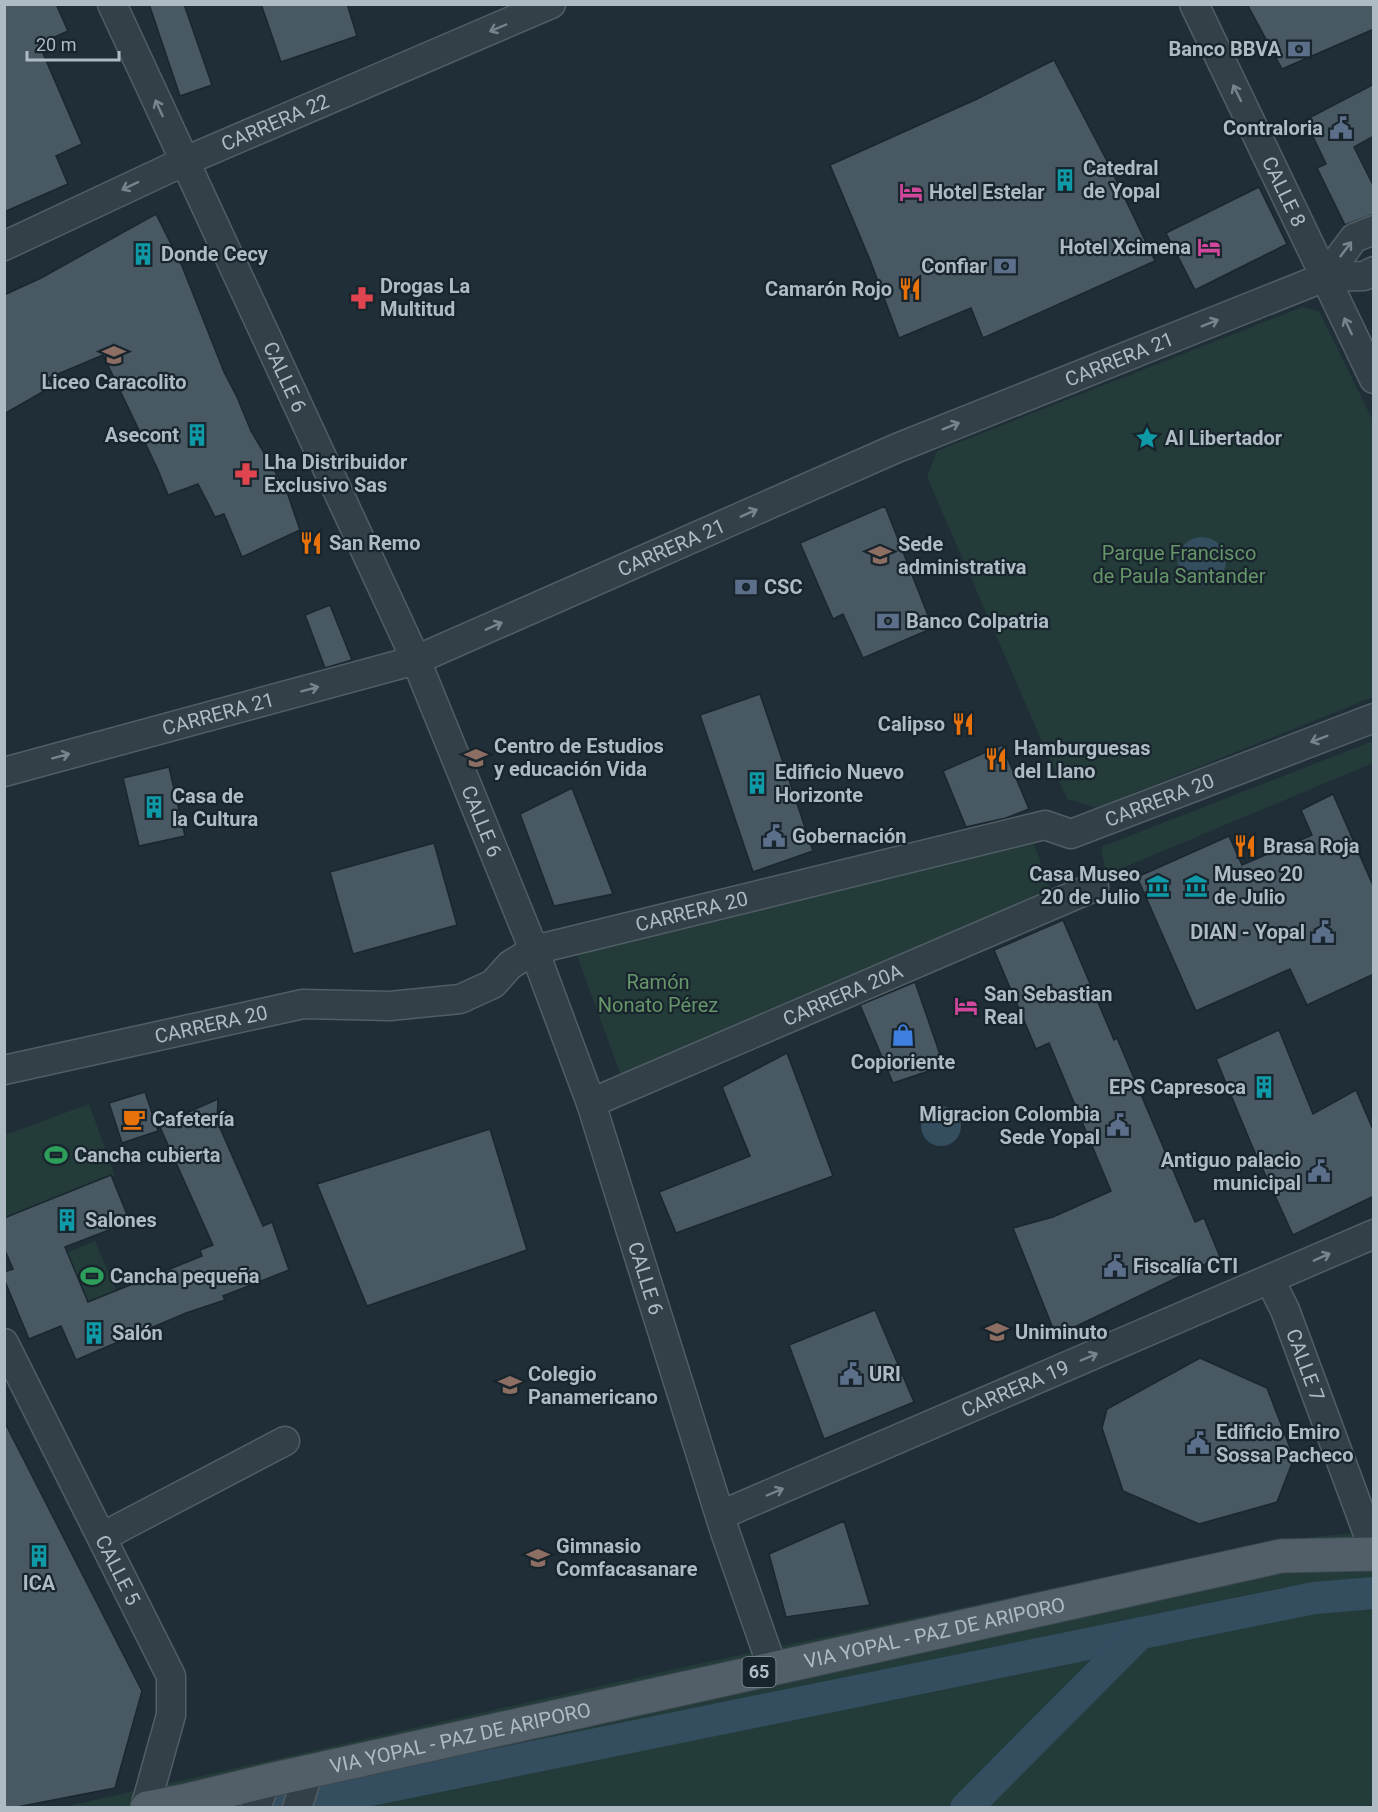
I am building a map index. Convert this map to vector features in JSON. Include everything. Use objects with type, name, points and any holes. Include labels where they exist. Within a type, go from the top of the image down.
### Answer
[{"type":"main road","name":"VIA YOPAL - PAZ DE ARIPORO","points":[[146,1808],[262,1791],[309,1773],[1281,1556],[1374,1552]]},
{"type":"street","name":"CALLE 6","points":[[112,4],[183,162],[416,660],[534,950],[591,1103],[721,1515],[773,1669]]},
{"type":"street","name":"CARRERA 22","points":[[4,246],[183,162],[551,4]]},
{"type":"street","name":"CALLE 8","points":[[1194,4],[1374,379]]},
{"type":"street","points":[[1325,277],[1354,238],[1374,230]]},
{"type":"street","name":"CARRERA 21","points":[[4,771],[416,660],[897,448],[1325,277],[1364,276],[1374,271]]},
{"type":"street","name":"CARRERA 20","points":[[4,1070],[303,1004],[390,1006],[460,999],[493,984],[510,965],[534,950],[1045,825],[1071,834],[1374,718]]},
{"type":"street","name":"CARRERA 20A","points":[[591,1103],[1094,887]]},
{"type":"street","name":"CARRERA 19","points":[[721,1515],[1374,1234]]},
{"type":"street","name":"CALLE 7","points":[[1270,1280],[1285,1310],[1374,1552]]},
{"type":"street","name":"CALLE 5","points":[[4,1343],[171,1676],[171,1715],[146,1808]]},
{"type":"street","points":[[102,1537],[285,1441]]},
{"type":"street","points":[[297,1808],[309,1773]]},
{"type":"green space","name":"Parque Francisco de Paula Santander","points":[[1302,307],[1319,311],[1373,421],[1373,697],[1097,808],[1067,799],[927,477],[937,451]]},
{"type":"green space","points":[[1373,741],[1373,763],[1106,875],[1101,847]]},
{"type":"green space","name":"Ramón Nonato Pérez","points":[[1032,838],[1052,894],[621,1076],[575,950]]},
{"type":"green space","name":"Cancha cubierta","points":[[89,1104],[115,1176],[111,1175],[5,1218],[5,1135]]},
{"type":"green space","name":"Cancha pequeña","points":[[95,1241],[119,1297],[88,1310],[64,1254]]},
{"type":"green space","points":[[1373,1531],[1373,1807],[59,1808],[698,1664],[1274,1541]]},
{"type":"water","points":[[1202,537],[1219,544],[1226,561],[1219,578],[1202,585],[1185,578],[1178,561],[1185,544]]},
{"type":"water","points":[[941,1106],[949,1107],[955,1112],[960,1118],[960,1134],[955,1140],[949,1145],[941,1146],[933,1145],[927,1140],[922,1134],[921,1126],[922,1118],[927,1112],[933,1107]]},
{"type":"building","points":[[4,4],[56,4],[68,31],[39,44],[82,144],[56,156],[68,184],[4,212]]},
{"type":"building","points":[[149,4],[184,4],[212,85],[180,96]]},
{"type":"building","points":[[261,4],[347,4],[357,36],[281,62]]},
{"type":"building","name":"Banco BBVA","points":[[1247,4],[1374,4],[1374,29],[1282,69]]},
{"type":"building","points":[[1054,60],[1108,163],[1155,261],[983,338],[971,308],[899,338],[870,260],[830,165],[977,99]]},
{"type":"building","points":[[1374,84],[1374,136],[1354,147],[1374,187],[1374,214],[1345,225],[1317,168],[1326,164],[1305,120]]},
{"type":"building","name":"Hotel Xcimena","points":[[1259,187],[1287,244],[1195,290],[1166,233]]},
{"type":"building","points":[[156,214],[182,266],[224,372],[251,431],[287,492],[300,530],[242,557],[224,514],[215,517],[198,484],[168,495],[103,355],[48,378],[53,386],[4,414],[4,295],[41,278]]},
{"type":"building","points":[[885,506],[933,628],[863,658],[843,614],[833,619],[800,543]]},
{"type":"building","points":[[330,605],[352,660],[325,668],[305,615]]},
{"type":"building","name":"Edificio Nuevo Horizonte","points":[[760,694],[813,851],[753,872],[700,715]]},
{"type":"building","points":[[1002,745],[1029,809],[1006,818],[966,827],[943,771]]},
{"type":"building","name":"Casa de la Cultura","points":[[169,767],[185,836],[139,846],[123,778]]},
{"type":"building","points":[[572,788],[613,894],[554,906],[520,814]]},
{"type":"building","points":[[1333,794],[1374,888],[1374,974],[1307,1005],[1290,969],[1196,1011],[1137,877],[1229,836],[1242,865],[1312,835],[1301,810]]},
{"type":"building","points":[[434,843],[457,925],[353,954],[330,872]]},
{"type":"building","points":[[1063,920],[1114,1040],[1117,1038],[1195,1222],[1204,1218],[1220,1257],[1056,1336],[1013,1228],[1053,1217],[1111,1191],[1049,1043],[1036,1049],[994,950]]},
{"type":"building","name":"Copioriente","points":[[915,982],[944,1066],[893,1083],[860,1005]]},
{"type":"building","name":"Antiguo palacio municipal","points":[[1279,1030],[1313,1114],[1356,1090],[1374,1132],[1374,1196],[1293,1235],[1252,1146],[1216,1059]]},
{"type":"building","points":[[787,1053],[833,1176],[676,1233],[659,1192],[750,1156],[722,1087]]},
{"type":"building","name":"Cafetería","points":[[145,1092],[158,1131],[122,1143],[109,1103]]},
{"type":"building","points":[[218,1099],[217,1121],[263,1226],[272,1222],[289,1270],[223,1296],[225,1300],[186,1313],[76,1360],[61,1326],[29,1339],[4,1279],[4,1272],[13,1269],[4,1248],[4,1218],[111,1175],[130,1222],[65,1247],[88,1302],[202,1256],[200,1250],[213,1245],[159,1125]]},
{"type":"building","points":[[490,1129],[527,1250],[367,1306],[317,1184]]},
{"type":"building","name":"URI","points":[[875,1310],[914,1402],[824,1439],[789,1345]]},
{"type":"building","name":"Edificio Emiro Sossa Pacheco","points":[[1200,1358],[1267,1388],[1294,1458],[1277,1502],[1199,1524],[1123,1491],[1102,1428],[1107,1409]]},
{"type":"building","name":"ICA","points":[[4,1421],[142,1691],[115,1788],[12,1808],[4,1808]]},
{"type":"building","points":[[844,1521],[870,1605],[786,1617],[769,1554]]},
{"type":"waterway","points":[[282,1808],[1314,1598],[1374,1593]]},
{"type":"waterway","points":[[966,1808],[1140,1633]]},
{"type":"place","name":"Banco BBVA","points":[[1299,49]]},
{"type":"place","name":"Contraloria","points":[[1341,128]]},
{"type":"place","name":"Catedral de Yopal","points":[[1065,180]]},
{"type":"place","name":"Hotel Estelar","points":[[911,192]]},
{"type":"place","name":"Hotel Xcimena","points":[[1209,247]]},
{"type":"place","name":"Donde Cecy","points":[[143,254]]},
{"type":"place","name":"Confiar","points":[[1005,266]]},
{"type":"place","name":"Camarón Rojo","points":[[910,289]]},
{"type":"place","name":"Drogas La Multitud","points":[[362,298]]},
{"type":"place","name":"Liceo Caracolito","points":[[114,355]]},
{"type":"place","name":"Asecont","points":[[197,435]]},
{"type":"place","name":"Al Libertador","points":[[1147,438]]},
{"type":"place","name":"Lha Distribuidor Exclusivo Sas","points":[[246,474]]},
{"type":"place","name":"San Remo","points":[[311,543]]},
{"type":"place","name":"Sede administrativa","points":[[880,555]]},
{"type":"place","name":"CSC","points":[[746,587]]},
{"type":"place","name":"Banco Colpatria","points":[[888,621]]},
{"type":"place","name":"Calipso","points":[[963,724]]},
{"type":"place","name":"Centro de Estudios y educación Vida","points":[[476,758]]},
{"type":"place","name":"Hamburguesas del Llano","points":[[996,759]]},
{"type":"place","name":"Edificio Nuevo Horizonte","points":[[757,783]]},
{"type":"place","name":"Casa de la Cultura","points":[[154,807]]},
{"type":"place","name":"Gobernación","points":[[774,836]]},
{"type":"place","name":"Brasa Roja","points":[[1245,846]]},
{"type":"place","name":"Casa Museo 20 de Julio","points":[[1158,886]]},
{"type":"place","name":"Museo 20 de Julio","points":[[1196,886]]},
{"type":"place","name":"DIAN - Yopal","points":[[1323,932]]},
{"type":"place","name":"San Sebastian Real","points":[[966,1006]]},
{"type":"place","name":"Copioriente","points":[[903,1035]]},
{"type":"place","name":"EPS Capresoca","points":[[1264,1087]]},
{"type":"place","name":"Cafetería","points":[[134,1119]]},
{"type":"place","name":"Migracion Colombia Sede Yopal","points":[[1118,1125]]},
{"type":"place","name":"Cancha cubierta","points":[[56,1155]]},
{"type":"place","name":"Antiguo palacio municipal","points":[[1319,1171]]},
{"type":"place","name":"Salones","points":[[67,1220]]},
{"type":"place","name":"Fiscalía CTI","points":[[1115,1266]]},
{"type":"place","name":"Cancha pequeña","points":[[92,1276]]},
{"type":"place","name":"Uniminuto","points":[[997,1332]]},
{"type":"place","name":"Salón","points":[[94,1333]]},
{"type":"place","name":"URI","points":[[851,1374]]},
{"type":"place","name":"Colegio Panamericano","points":[[510,1385]]},
{"type":"place","name":"Edificio Emiro Sossa Pacheco","points":[[1198,1443]]},
{"type":"place","name":"ICA","points":[[39,1556]]},
{"type":"place","name":"Gimnasio Comfacasanare","points":[[538,1558]]}]
